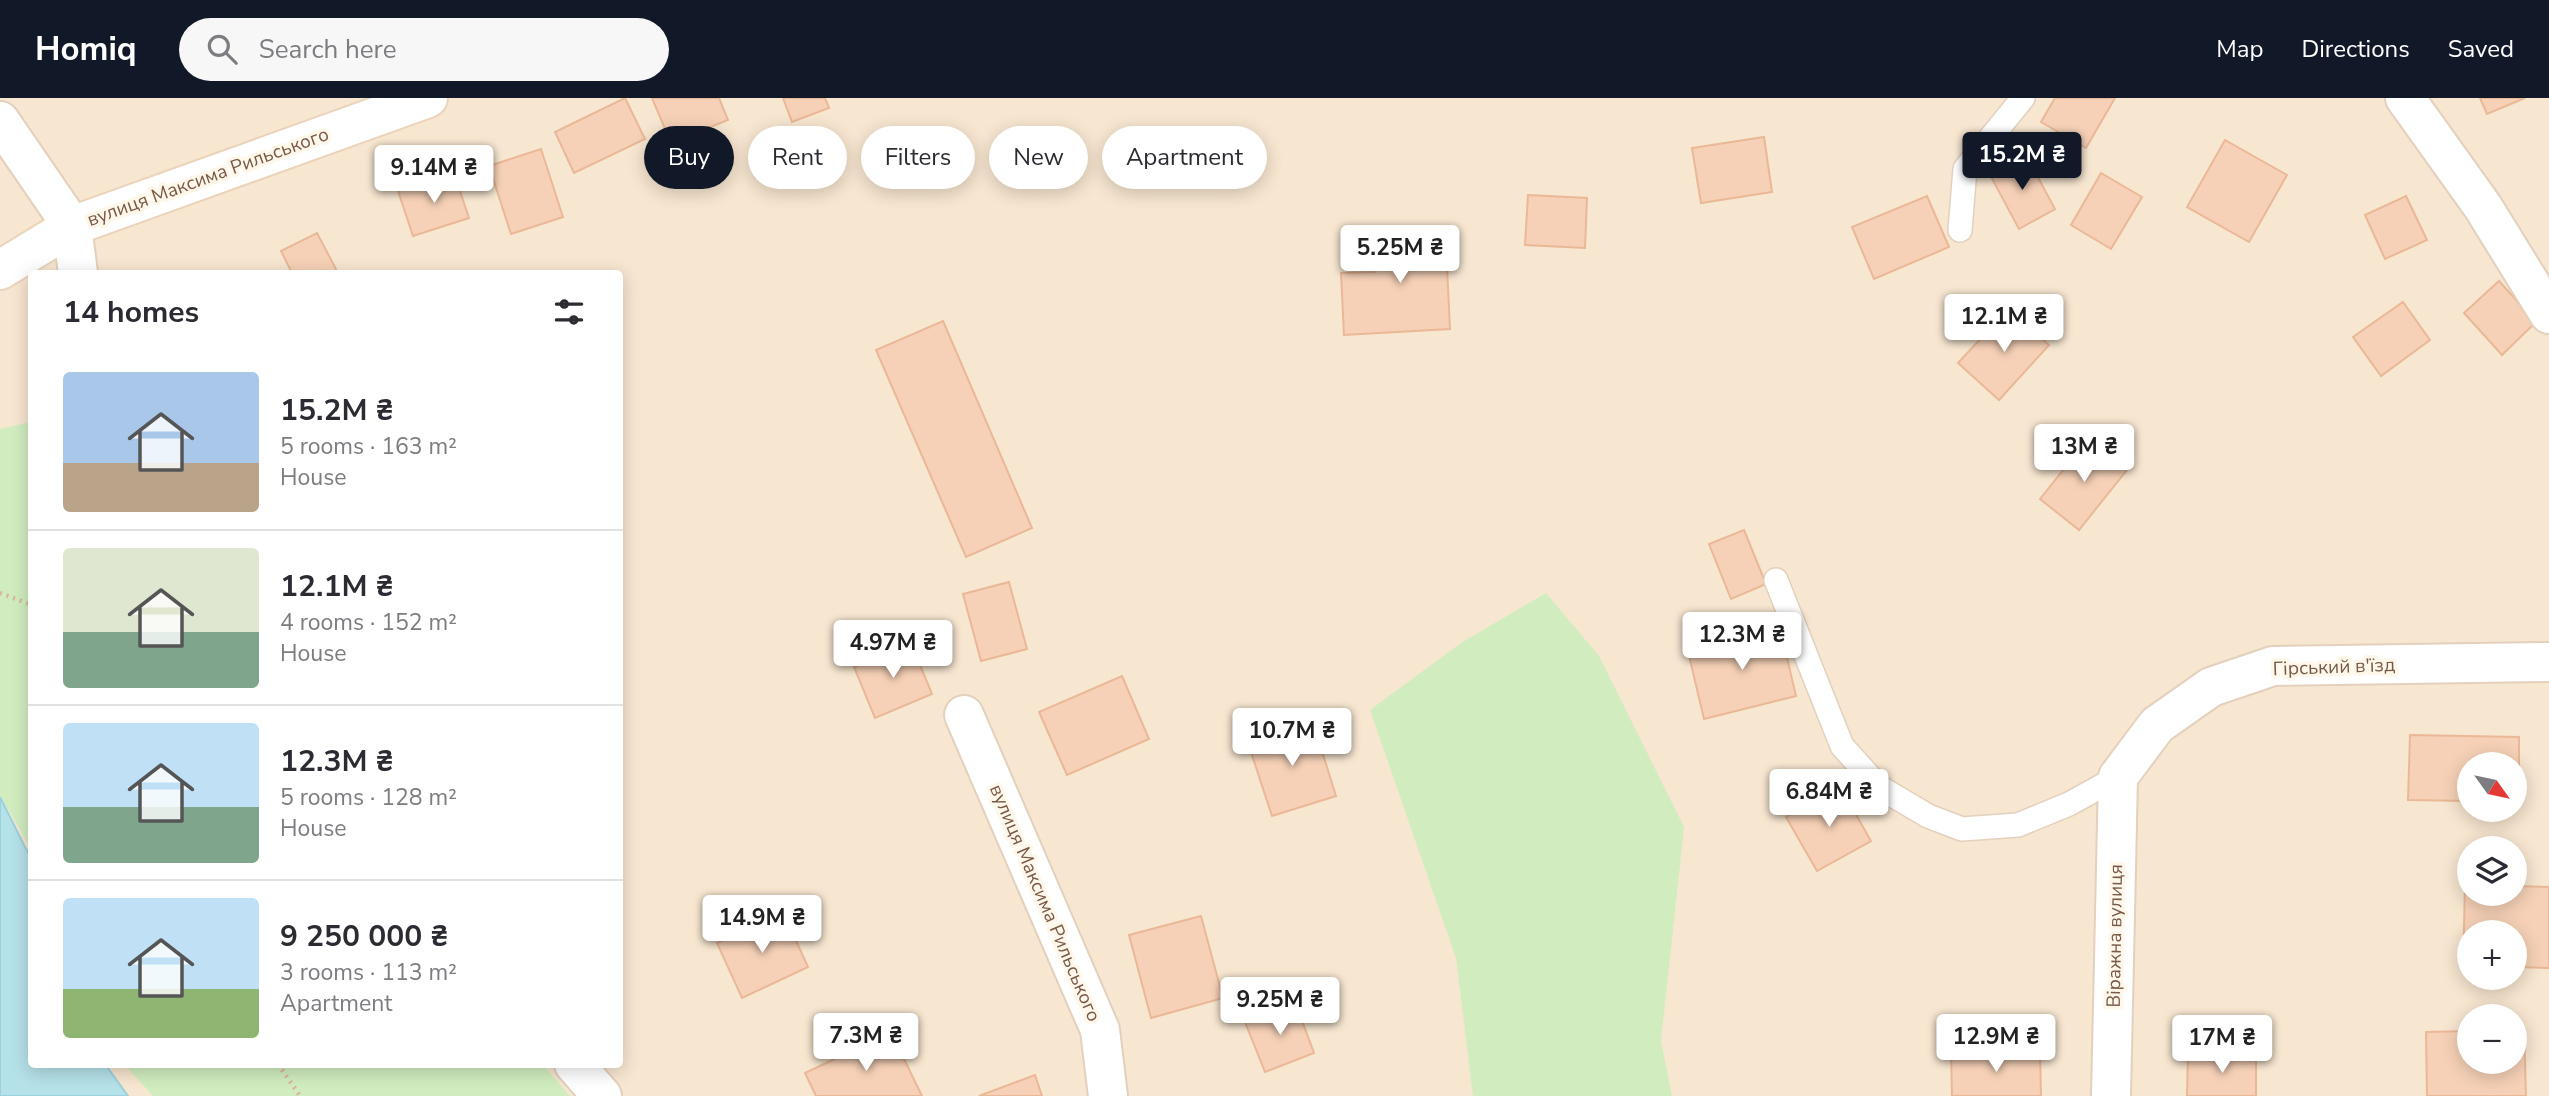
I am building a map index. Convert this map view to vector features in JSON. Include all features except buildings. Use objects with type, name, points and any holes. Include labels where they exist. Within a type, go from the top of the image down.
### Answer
[{"type":"street","name":"вулиця Максима Рильського","points":[[78,270],[72,226],[428,98]]},
{"type":"street","points":[[2405,98],[2483,207],[2549,314]]},
{"type":"street","points":[[0,121],[72,226],[0,270]]},
{"type":"street","name":"Гірський в'їзд","points":[[2118,777],[2158,725],[2179,709],[2211,687],[2273,666],[2549,662]]},
{"type":"street","name":"вулиця Максима Рильського","points":[[964,715],[1100,1030],[1108,1096]]},
{"type":"street","name":"Віражна вулиця","points":[[2111,1096],[2118,777]]},
{"type":"street","points":[[578,1068],[603,1096]]},
{"type":"lane","points":[[1960,230],[1965,169],[2022,98]]},
{"type":"lane","points":[[1776,580],[1842,746],[1879,787],[1918,810],[1962,829],[2018,825],[2069,804],[2118,777]]},
{"type":"path","points":[[0,593],[28,604]]},
{"type":"path","points":[[281,1068],[300,1096]]},
{"type":"shaded area","points":[[0,98],[2549,98],[2549,1096],[0,1096]]},
{"type":"green space","points":[[28,423],[28,844],[0,795],[0,429]]},
{"type":"green space","points":[[1546,593],[1599,656],[1684,827],[1661,1041],[1672,1096],[1473,1096],[1456,958],[1370,710],[1461,643]]},
{"type":"green space","points":[[128,1068],[546,1068],[570,1096],[153,1096]]},
{"type":"water","points":[[0,797],[28,853],[28,1068],[108,1068],[128,1096],[0,1096]]}]
